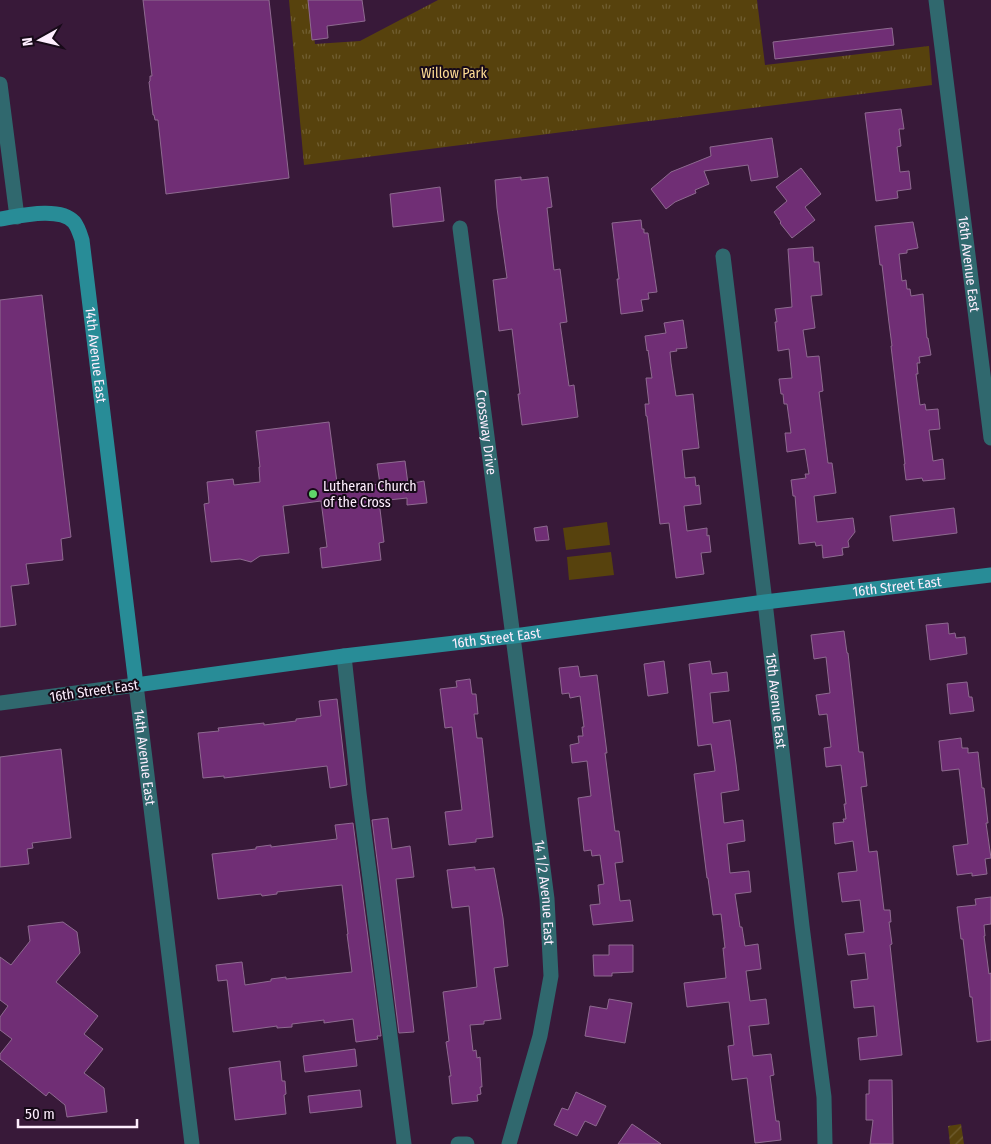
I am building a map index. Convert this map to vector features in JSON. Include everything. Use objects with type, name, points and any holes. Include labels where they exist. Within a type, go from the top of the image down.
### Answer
[{"type":"street","name":"16th Avenue East","points":[[936,0],[991,438]]},
{"type":"street","points":[[0,84],[17,217]]},
{"type":"street","name":"14th Avenue East","points":[[0,219],[50,212],[58,213],[67,216],[74,222],[82,240],[192,1144]]},
{"type":"street","name":"Crossway Drive","points":[[460,228],[514,636]]},
{"type":"street","name":"15th Avenue East","points":[[723,256],[824,1097],[825,1144]]},
{"type":"street","name":"16th Street East","points":[[0,703],[344,656],[991,575]]},
{"type":"street","name":"14 1/2 Avenue East","points":[[509,1144],[540,1036],[551,976],[547,900],[514,636]]},
{"type":"street","points":[[344,656],[404,1144]]},
{"type":"street","points":[[458,1144],[467,1144]]},
{"type":"green space","name":"Willow Park","points":[[289,0],[309,0],[315,44],[360,41],[438,0],[757,0],[765,65],[929,46],[932,85],[304,165]]},
{"type":"green space","points":[[607,522],[610,545],[566,550],[563,528]]},
{"type":"green space","points":[[611,552],[614,575],[569,580],[567,557]]},
{"type":"green space","points":[[961,1124],[964,1144],[950,1144],[948,1126]]},
{"type":"building","points":[[143,0],[269,0],[289,178],[166,194],[158,120],[155,120],[153,115],[149,82],[150,76],[152,76]]},
{"type":"building","points":[[308,0],[362,0],[365,21],[327,26],[328,38],[312,40]]},
{"type":"building","points":[[892,28],[894,45],[775,59],[773,42]]},
{"type":"building","points":[[901,109],[904,129],[899,129],[901,146],[897,147],[900,172],[909,171],[911,189],[897,191],[898,198],[876,201],[865,113]]},
{"type":"building","points":[[772,138],[778,177],[751,181],[748,165],[704,171],[709,184],[695,190],[696,193],[675,202],[666,209],[651,189],[671,172],[711,156],[710,147]]},
{"type":"building","points":[[801,168],[821,194],[805,207],[815,220],[792,238],[774,212],[787,201],[776,187]]},
{"type":"building","points":[[521,177],[521,180],[548,177],[552,207],[547,208],[554,270],[560,269],[567,322],[560,323],[569,386],[574,385],[578,417],[522,425],[512,329],[499,331],[493,280],[507,278],[495,180]]},
{"type":"building","points":[[440,187],[444,221],[393,227],[390,194]]},
{"type":"building","points":[[641,220],[644,233],[648,233],[657,292],[648,293],[649,299],[641,300],[643,311],[621,314],[612,223]]},
{"type":"building","points":[[913,222],[918,248],[899,254],[902,281],[906,280],[907,289],[910,289],[911,296],[923,294],[927,338],[931,355],[919,357],[920,363],[917,363],[918,374],[916,374],[920,405],[925,404],[926,410],[938,409],[940,429],[929,430],[933,461],[943,459],[945,479],[923,481],[922,478],[906,480],[892,346],[875,226]]},
{"type":"building","points":[[813,247],[814,262],[819,262],[822,295],[811,296],[815,328],[803,330],[807,357],[819,356],[823,391],[819,392],[828,463],[832,463],[836,493],[814,496],[817,522],[853,518],[855,532],[848,541],[849,547],[842,548],[843,555],[823,558],[822,545],[816,546],[815,542],[799,544],[795,496],[793,496],[791,480],[806,478],[805,474],[809,474],[805,449],[787,452],[785,433],[791,433],[787,404],[784,404],[779,379],[792,378],[789,349],[778,351],[775,322],[777,322],[775,309],[792,307],[788,249]]},
{"type":"building","points":[[42,295],[71,537],[61,539],[63,560],[26,564],[29,584],[11,586],[16,625],[0,627],[0,300]]},
{"type":"building","points":[[683,320],[687,348],[676,349],[677,351],[670,352],[671,363],[676,396],[693,394],[699,448],[682,450],[685,478],[695,477],[696,486],[699,485],[701,504],[684,506],[687,531],[707,528],[711,552],[701,553],[704,574],[676,578],[669,523],[660,524],[646,416],[645,404],[649,404],[646,378],[652,378],[645,336],[666,333],[664,323]]},
{"type":"building","name":"Lutheran Church of the Cross","points":[[329,422],[338,490],[380,484],[377,464],[405,461],[408,484],[424,481],[427,503],[407,505],[407,498],[379,501],[384,542],[379,543],[381,560],[322,568],[320,548],[327,547],[321,501],[283,506],[289,553],[260,556],[251,562],[240,559],[211,562],[204,504],[209,503],[207,482],[233,479],[234,485],[260,482],[256,431]]},
{"type":"building","points":[[954,508],[957,533],[893,541],[890,516]]},
{"type":"building","points":[[547,526],[549,540],[536,541],[534,528]]},
{"type":"building","points":[[948,623],[949,634],[955,633],[956,638],[965,637],[967,654],[930,660],[926,625]]},
{"type":"building","points":[[844,631],[859,752],[863,752],[867,786],[861,787],[869,852],[877,851],[884,910],[890,910],[891,922],[889,922],[892,944],[890,945],[902,1055],[860,1060],[858,1038],[877,1036],[874,1006],[854,1008],[851,981],[868,979],[865,953],[848,955],[845,934],[864,932],[860,900],[842,902],[838,873],[857,871],[853,841],[835,844],[833,823],[844,822],[843,819],[846,819],[844,804],[846,804],[841,765],[826,767],[824,748],[831,747],[827,714],[819,715],[816,695],[830,693],[826,657],[814,659],[811,635]]},
{"type":"building","points":[[664,661],[668,693],[648,696],[644,664]]},
{"type":"building","points":[[710,661],[712,674],[727,672],[729,691],[710,693],[713,723],[730,720],[736,764],[739,790],[721,793],[724,823],[743,820],[745,841],[727,844],[730,873],[749,871],[751,892],[735,894],[745,946],[758,944],[761,969],[746,971],[750,1001],[766,999],[769,1024],[749,1026],[753,1056],[771,1054],[774,1075],[770,1076],[776,1121],[779,1121],[781,1140],[755,1143],[747,1078],[732,1080],[728,1046],[734,1045],[729,1002],[687,1007],[684,983],[726,978],[721,914],[713,915],[694,774],[715,771],[711,744],[698,746],[689,664]]},
{"type":"building","points":[[578,666],[580,677],[597,675],[615,831],[619,831],[623,862],[615,863],[620,901],[630,900],[633,921],[593,925],[590,905],[600,904],[598,885],[604,884],[600,855],[592,856],[591,850],[584,851],[578,798],[591,796],[587,761],[572,763],[570,745],[579,743],[578,736],[583,736],[582,727],[584,727],[580,696],[570,698],[569,693],[562,694],[559,668]]},
{"type":"building","points":[[470,679],[472,694],[476,694],[478,714],[474,714],[477,738],[482,738],[493,837],[476,839],[476,842],[449,845],[445,812],[462,810],[452,727],[445,728],[440,689],[457,687],[456,681]]},
{"type":"building","points":[[967,682],[969,697],[972,697],[974,711],[950,714],[947,684]]},
{"type":"building","points":[[337,699],[347,785],[330,788],[327,766],[224,778],[224,776],[203,778],[198,733],[219,731],[218,728],[264,723],[264,725],[321,716],[319,701]]},
{"type":"building","points":[[961,738],[962,748],[968,748],[968,753],[978,752],[982,788],[984,788],[991,858],[985,859],[987,874],[957,875],[953,846],[968,844],[959,769],[942,771],[939,741]]},
{"type":"building","points":[[61,749],[71,838],[32,843],[33,848],[27,849],[29,864],[0,867],[0,757]]},
{"type":"building","points":[[388,818],[392,849],[410,846],[414,877],[396,879],[414,1032],[399,1033],[372,820]]},
{"type":"building","points":[[353,823],[381,1036],[377,1036],[378,1039],[356,1042],[353,1019],[324,1023],[324,1020],[292,1024],[292,1027],[277,1028],[277,1026],[233,1032],[227,980],[218,981],[216,965],[242,962],[245,985],[286,977],[286,979],[352,972],[348,934],[342,885],[277,892],[277,894],[262,896],[261,894],[218,899],[212,854],[256,849],[256,847],[271,845],[271,847],[337,839],[335,825]]},
{"type":"building","points":[[475,867],[475,870],[494,868],[503,918],[508,966],[494,968],[501,1019],[484,1021],[484,1024],[470,1025],[473,1051],[476,1050],[477,1058],[480,1057],[481,1094],[477,1095],[478,1101],[452,1104],[449,1076],[451,1076],[446,1042],[449,1041],[443,992],[477,987],[469,906],[452,908],[447,870]]},
{"type":"building","points":[[991,897],[991,924],[984,925],[984,936],[989,974],[991,973],[991,1040],[977,1042],[972,997],[970,997],[957,907],[976,905],[975,899]]},
{"type":"building","points":[[63,922],[77,932],[80,953],[56,982],[98,1016],[84,1034],[103,1049],[84,1073],[104,1088],[107,1112],[67,1117],[65,1105],[49,1092],[46,1096],[0,1059],[0,1054],[12,1039],[0,1030],[0,1017],[8,1006],[0,1000],[0,957],[11,965],[30,941],[28,926]]},
{"type":"building","points":[[609,945],[633,945],[633,972],[612,973],[612,976],[594,976],[593,955],[609,955]]},
{"type":"building","points":[[609,999],[632,1003],[625,1043],[585,1036],[590,1006],[607,1009]]},
{"type":"building","points":[[355,1049],[357,1066],[305,1072],[303,1056]]},
{"type":"building","points":[[280,1061],[282,1081],[285,1081],[286,1114],[235,1120],[229,1068]]},
{"type":"building","points":[[869,1080],[892,1080],[893,1144],[870,1144],[873,1120],[866,1120],[866,1094],[869,1094]]},
{"type":"building","points":[[360,1090],[362,1107],[310,1113],[308,1096]]},
{"type":"building","points":[[576,1092],[606,1106],[596,1126],[585,1121],[577,1136],[554,1125],[562,1108],[568,1110]]},
{"type":"building","points":[[632,1124],[638,1128],[661,1144],[618,1144]]},
{"type":"place","name":"Lutheran Church of the Cross","points":[[313,494]]}]
